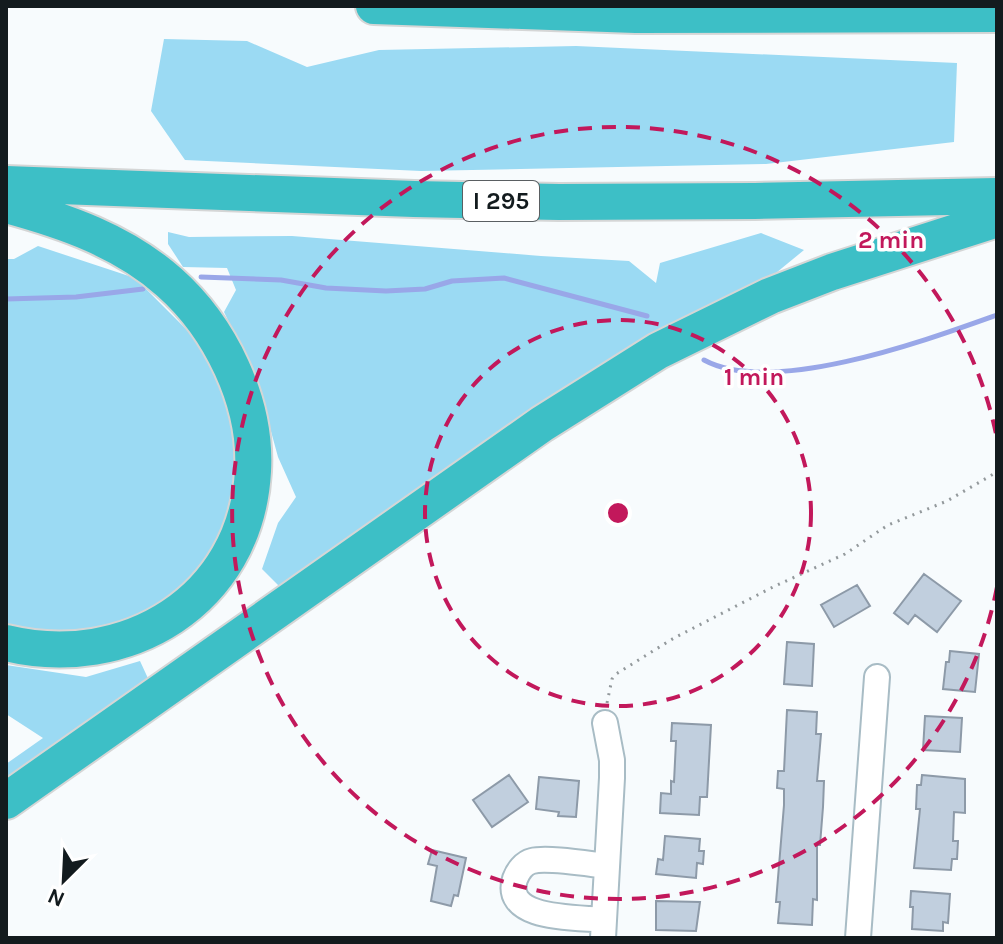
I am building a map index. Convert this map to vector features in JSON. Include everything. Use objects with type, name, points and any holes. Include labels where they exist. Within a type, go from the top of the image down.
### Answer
[{"type":"highway","points":[[374,6],[636,15],[997,14]]},
{"type":"highway","name":"I 295","points":[[6,184],[559,202],[997,196]]},
{"type":"highway","points":[[6,205],[92,233],[123,249],[153,269],[193,307],[214,336],[231,368],[248,417],[253,470],[244,521],[224,563],[193,600],[172,617],[130,639],[92,648],[52,650],[6,643]]},
{"type":"highway","points":[[6,801],[529,433],[658,351],[770,296],[832,272],[997,219]]},
{"type":"street","points":[[858,938],[877,677]]},
{"type":"street","points":[[605,723],[612,760],[607,866],[604,929],[535,913],[520,903],[514,886],[519,870],[533,861],[607,866]]},
{"type":"path","points":[[605,723],[609,689],[616,674],[674,638],[845,554],[888,525],[947,501],[997,472]]},
{"type":"shaded area","points":[[164,39],[247,41],[307,67],[379,50],[576,46],[957,63],[954,142],[766,164],[421,171],[185,160],[151,111]]},
{"type":"shaded area","points":[[168,232],[189,237],[292,236],[629,261],[656,283],[660,263],[761,233],[804,250],[765,282],[283,590],[262,569],[278,523],[296,497],[278,457],[257,380],[224,312],[236,290],[227,268],[183,267],[168,244]]},
{"type":"shaded area","points":[[38,246],[135,278],[201,344],[241,410],[243,471],[223,552],[175,600],[86,639],[6,629],[6,259],[14,259]]},
{"type":"shaded area","points":[[140,661],[152,687],[6,792],[6,764],[43,738],[6,714],[6,665],[86,677]]},
{"type":"building","points":[[924,574],[961,601],[937,632],[915,615],[908,624],[894,613]]},
{"type":"building","points":[[857,585],[870,606],[834,627],[821,605]]},
{"type":"building","points":[[787,642],[814,644],[812,686],[784,684]]},
{"type":"building","points":[[950,651],[979,654],[975,692],[943,689]]},
{"type":"building","points":[[787,710],[817,712],[816,734],[821,734],[817,781],[824,781],[823,807],[820,845],[817,845],[817,900],[813,899],[812,925],[778,923],[780,902],[776,902],[784,789],[777,788],[778,771],[784,771]]},
{"type":"building","points":[[925,716],[962,718],[960,752],[923,750]]},
{"type":"building","points":[[672,723],[711,725],[707,797],[700,797],[699,815],[660,813],[661,793],[671,794],[671,781],[674,782],[676,741],[671,741]]},
{"type":"building","points":[[509,775],[528,802],[492,827],[473,800]]},
{"type":"building","points":[[922,775],[965,779],[965,813],[954,812],[953,841],[958,841],[957,859],[952,859],[951,870],[914,868],[920,809],[916,809],[917,785],[921,785]]},
{"type":"building","points":[[539,777],[579,781],[576,817],[558,816],[559,812],[536,809]]},
{"type":"building","points":[[665,836],[700,839],[699,851],[704,851],[703,864],[697,863],[696,878],[656,874],[658,859],[663,860]]},
{"type":"building","points":[[432,850],[466,858],[458,896],[454,895],[451,906],[431,901],[437,866],[428,864]]},
{"type":"building","points":[[911,891],[950,894],[948,923],[943,922],[943,931],[912,929]]},
{"type":"building","points":[[656,901],[700,902],[696,931],[656,930]]},
{"type":"waterway","points":[[201,277],[281,280],[326,288],[386,291],[425,289],[452,281],[504,278],[647,316]]},
{"type":"waterway","points":[[6,299],[76,297],[143,289]]},
{"type":"waterway","points":[[704,360],[733,370],[769,372],[808,369],[891,350],[997,315]]}]
